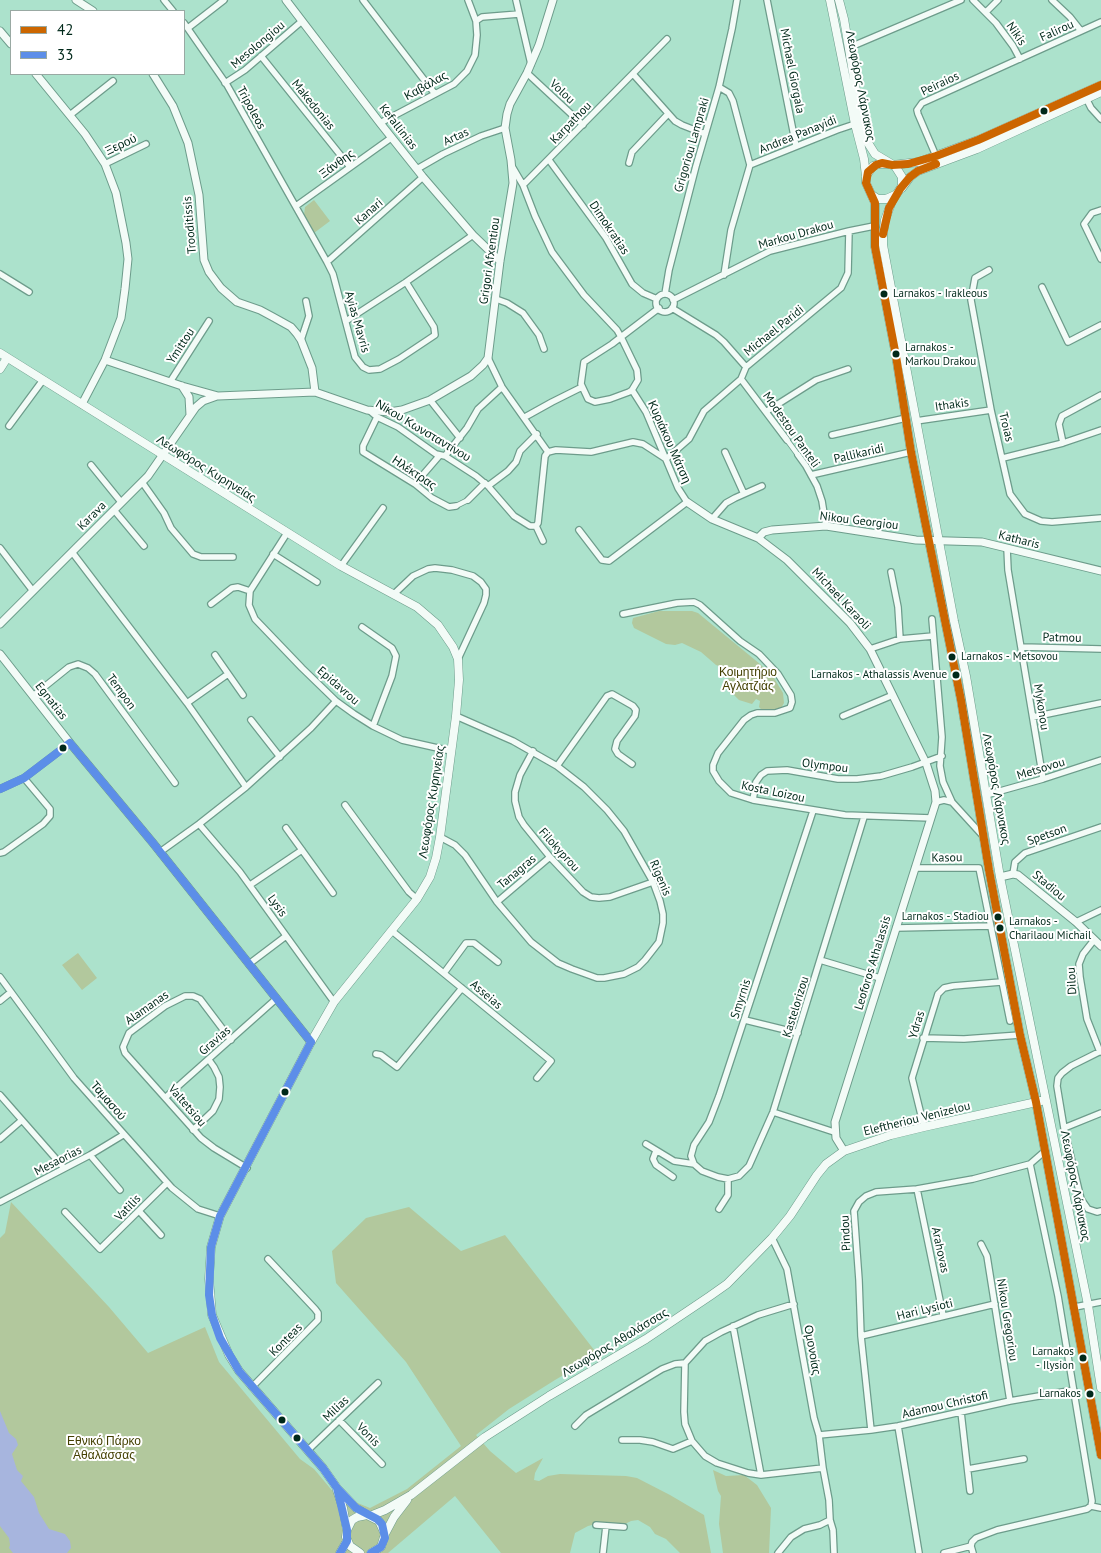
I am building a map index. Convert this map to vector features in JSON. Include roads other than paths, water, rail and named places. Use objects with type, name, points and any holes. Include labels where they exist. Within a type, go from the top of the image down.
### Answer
[{"type":"main road","name":"Λεωφόρος Λάρνακος","points":[[830,0],[866,176],[866,186],[872,195],[876,208],[874,226],[876,254],[912,452],[961,700],[989,870],[1020,1035],[1036,1102],[1101,1455]]},
{"type":"main road","name":"Λεωφόρος Λάρνακος","points":[[839,0],[859,108],[868,143],[875,154],[897,168],[902,177],[898,192],[885,220],[882,235],[883,245],[966,676],[1000,877],[1088,1305],[1101,1388]]},
{"type":"main road","points":[[872,195],[886,200],[898,192],[910,177],[918,171],[977,149],[1085,96],[1101,84]]},
{"type":"main road","points":[[866,176],[873,166],[919,162],[1085,96],[1101,92]]},
{"type":"main road","name":"Λεωφόρος Κυρηνείας","points":[[0,353],[341,566],[422,610],[438,625],[453,647],[458,659],[459,680],[456,716],[440,837],[430,877],[417,899],[334,1002],[220,1216],[211,1247],[209,1278],[212,1315],[229,1355],[239,1371],[308,1450],[337,1488],[356,1508],[379,1521],[385,1534]]},
{"type":"main road","points":[[0,369],[8,358]]},
{"type":"main road","name":"Eleftheriou Venizelou","points":[[808,1187],[826,1164],[844,1152],[891,1135],[1046,1100]]},
{"type":"main road","name":"Λεωφόρος Αθαλάσσας","points":[[347,1530],[352,1520],[385,1510],[411,1495],[485,1437],[646,1339],[727,1284],[772,1238],[790,1216],[808,1187]]},
{"type":"main road","name":"Λεωφόρος Κυρηνείας","points":[[337,1488],[343,1508],[347,1541]]},
{"type":"main road","name":"Λεωφόρος Αθαλάσσας","points":[[372,1553],[381,1547],[394,1516],[411,1495]]},
{"type":"main road","points":[[340,1553],[347,1541],[354,1550],[360,1553]]},
{"type":"street","points":[[76,0],[91,10]]},
{"type":"street","points":[[164,0],[173,10]]},
{"type":"street","points":[[186,26],[224,0]]},
{"type":"street","name":"Kefallinias","points":[[286,0],[417,170],[473,235],[500,261]]},
{"type":"street","points":[[363,0],[435,94]]},
{"type":"street","name":"Καβάλας","points":[[380,123],[454,84],[467,71],[475,55],[476,43],[476,21],[468,0]]},
{"type":"street","points":[[516,0],[531,64]]},
{"type":"street","points":[[505,128],[510,104],[531,64],[545,30],[553,0]]},
{"type":"street","name":"Grigoriou Lampraki","points":[[665,294],[669,270],[719,87],[737,0]]},
{"type":"street","name":"Michael Giorgala","points":[[767,0],[796,146]]},
{"type":"street","points":[[848,48],[961,0]]},
{"type":"street","name":"Nikis","points":[[973,0],[986,12],[1013,46],[1020,59]]},
{"type":"street","points":[[986,12],[998,0]]},
{"type":"street","points":[[1052,0],[1081,31]]},
{"type":"street","points":[[476,21],[482,17],[518,14]]},
{"type":"street","name":"Mesolongiou","points":[[225,83],[244,70],[302,21]]},
{"type":"street","name":"Falirou","points":[[1020,59],[1101,22]]},
{"type":"street","name":"Tripoleos","points":[[186,26],[225,83],[296,206]]},
{"type":"street","points":[[0,31],[10,43]]},
{"type":"street","name":"Karpathou","points":[[523,185],[667,39]]},
{"type":"street","name":"Makedonias","points":[[261,56],[350,167]]},
{"type":"street","name":"Peiraios","points":[[936,156],[918,114],[917,110],[920,104],[1020,59]]},
{"type":"street","name":"Volou","points":[[527,73],[583,125]]},
{"type":"street","points":[[633,74],[679,124],[705,134]]},
{"type":"street","points":[[37,75],[70,115],[105,164],[120,207],[128,259],[121,318],[105,360],[82,404]]},
{"type":"street","name":"Trooditissis","points":[[154,75],[173,106],[188,143],[199,196],[204,260],[209,272],[221,288],[233,299],[273,317],[291,328],[301,340],[312,368],[316,392]]},
{"type":"street","points":[[70,115],[113,81]]},
{"type":"street","points":[[719,87],[728,93],[733,101],[750,165],[731,230],[724,275]]},
{"type":"street","points":[[1085,96],[1091,108],[1101,119]]},
{"type":"street","points":[[629,163],[632,152],[668,114]]},
{"type":"street","name":"Andrea Panayidi","points":[[750,165],[855,124]]},
{"type":"street","name":"Grigori Afxentiou","points":[[488,358],[500,261],[513,183],[513,168],[505,128]]},
{"type":"street","name":"Artas","points":[[417,170],[443,154],[481,136],[505,128]]},
{"type":"street","name":"Ξάνθης","points":[[296,206],[391,138]]},
{"type":"street","name":"Ξερού","points":[[105,164],[146,144]]},
{"type":"street","name":"Dimokratias","points":[[549,160],[606,238],[632,284],[642,293],[658,299]]},
{"type":"street","points":[[513,168],[523,185],[541,231],[560,264],[621,337],[638,376],[632,390],[610,399],[591,401],[582,387],[584,362],[621,337],[659,308]]},
{"type":"street","name":"Kanari","points":[[327,262],[423,177]]},
{"type":"street","name":"Ayias Mavris","points":[[296,206],[333,274],[355,357],[363,367],[369,370],[380,369],[414,350],[435,335],[436,331],[406,282]]},
{"type":"street","points":[[1101,210],[1092,213],[1084,224],[1101,259]]},
{"type":"street","name":"Markou Drakou","points":[[673,300],[770,251],[849,230],[874,226]]},
{"type":"street","name":"Michael Paridi","points":[[666,458],[689,439],[704,411],[741,379],[746,367],[841,288],[848,273],[849,230]]},
{"type":"street","points":[[346,321],[473,235]]},
{"type":"street","name":"Troias","points":[[989,270],[975,278],[971,300],[991,410],[1010,494],[1025,514],[1041,521],[1052,522],[1101,518]]},
{"type":"street","points":[[0,274],[29,292]]},
{"type":"street","points":[[1042,287],[1068,342],[1101,325]]},
{"type":"street","points":[[665,294],[670,296],[673,300],[672,308],[665,311],[659,308],[656,303],[660,296],[665,294]]},
{"type":"street","points":[[496,298],[523,313],[535,330],[544,349]]},
{"type":"street","points":[[301,340],[309,316],[306,301]]},
{"type":"street","points":[[672,308],[716,335],[746,367]]},
{"type":"street","name":"Ymittou","points":[[170,382],[209,321]]},
{"type":"street","points":[[370,411],[389,412],[402,410],[430,400],[471,376],[488,358],[502,387],[548,452]]},
{"type":"street","name":"Νίκου Κωνσταντίνου","points":[[105,360],[218,396],[316,392],[370,411],[377,417],[398,426],[487,485],[514,516],[530,526],[536,526]]},
{"type":"street","points":[[766,411],[816,380],[848,369]]},
{"type":"street","name":"Modestou Panteli","points":[[741,379],[811,475],[822,501],[826,526]]},
{"type":"street","points":[[9,426],[43,380]]},
{"type":"street","points":[[182,386],[189,397],[190,415]]},
{"type":"street","points":[[415,484],[460,438],[478,409],[502,387]]},
{"type":"street","points":[[525,417],[582,387]]},
{"type":"street","name":"Κυριάκου Μάτση","points":[[632,390],[646,412],[678,488],[687,502]]},
{"type":"street","points":[[1063,443],[1058,424],[1062,416],[1101,395]]},
{"type":"street","name":"Karava","points":[[0,624],[142,482],[190,415],[203,401],[218,396]]},
{"type":"street","points":[[430,400],[460,438]]},
{"type":"street","name":"Ithakis","points":[[916,421],[991,410]]},
{"type":"street","name":"Ηλέκτρας","points":[[377,417],[363,446],[363,452],[445,505],[456,506],[468,500],[508,471],[516,462],[520,451],[537,434]]},
{"type":"street","points":[[832,435],[906,418]]},
{"type":"street","points":[[1003,458],[1063,443],[1101,430]]},
{"type":"street","points":[[543,541],[536,526],[545,456],[548,452],[556,450],[591,452],[609,446],[638,442],[666,458]]},
{"type":"street","points":[[726,452],[744,494]]},
{"type":"street","name":"Pallikaridi","points":[[811,475],[912,452]]},
{"type":"street","points":[[90,465],[121,502]]},
{"type":"street","points":[[142,482],[164,513],[171,528],[193,554],[233,557]]},
{"type":"street","points":[[712,519],[726,503],[762,486]]},
{"type":"street","points":[[579,530],[602,560],[609,561],[687,502]]},
{"type":"street","name":"Michael Karaoli","points":[[687,502],[712,519],[758,538],[788,560],[850,623],[870,649],[926,763],[932,780],[936,802]]},
{"type":"street","points":[[341,566],[383,508]]},
{"type":"street","points":[[114,510],[144,546]]},
{"type":"street","name":"Nikou Georgiou","points":[[758,538],[764,532],[772,530],[826,526],[929,540]]},
{"type":"street","points":[[211,604],[232,588],[238,587],[250,591],[287,533]]},
{"type":"street","name":"Katharis","points":[[929,540],[982,542],[1101,571]]},
{"type":"street","points":[[0,548],[33,591]]},
{"type":"street","name":"Mykonou","points":[[1006,548],[1008,570],[1043,779]]},
{"type":"street","points":[[72,552],[187,703],[246,787]]},
{"type":"street","points":[[273,554],[317,582]]},
{"type":"street","points":[[394,594],[413,576],[428,569],[452,570],[473,576],[482,582],[486,589],[484,603],[458,659]]},
{"type":"street","points":[[891,572],[898,607],[900,639]]},
{"type":"street","name":"Epidavrou","points":[[250,591],[249,605],[255,619],[336,701],[373,726],[408,742],[451,751]]},
{"type":"street","name":"Kosta Loizou","points":[[623,614],[677,603],[694,602],[769,663],[778,674],[790,695],[792,702],[790,708],[775,713],[757,713],[744,720],[718,753],[714,765],[713,772],[725,788],[738,796],[752,800],[813,811],[864,817],[931,818]]},
{"type":"street","points":[[932,619],[942,737],[940,766],[942,782],[952,802],[985,838]]},
{"type":"street","points":[[362,627],[392,648],[396,656],[392,676],[373,726]]},
{"type":"street","points":[[870,649],[900,639],[933,636]]},
{"type":"street","name":"Patmou","points":[[1022,647],[1101,649]]},
{"type":"street","name":"Egnatias","points":[[0,654],[311,1042]]},
{"type":"street","points":[[215,655],[243,695]]},
{"type":"street","name":"Tempon","points":[[33,696],[69,667],[78,664],[88,668],[95,674],[176,783]]},
{"type":"street","points":[[187,703],[228,674]]},
{"type":"street","points":[[557,766],[607,696],[612,694],[633,706],[636,710],[635,716],[617,741],[615,749],[618,754],[632,764]]},
{"type":"street","points":[[844,716],[893,695]]},
{"type":"street","points":[[160,852],[246,787],[311,728],[336,701]]},
{"type":"street","points":[[1033,717],[1101,703]]},
{"type":"street","name":"Rigenis","points":[[440,837],[455,845],[465,855],[497,902],[531,942],[572,970],[604,978],[624,974],[638,967],[659,942],[663,914],[653,882],[624,831],[608,810],[584,787],[557,766],[533,751],[456,716]]},
{"type":"street","points":[[251,720],[280,757]]},
{"type":"street","points":[[0,789],[24,778],[70,743]]},
{"type":"street","name":"Filokyprou","points":[[533,751],[520,775],[515,801],[524,825],[550,857],[583,892],[591,897],[610,897],[653,882]]},
{"type":"street","name":"Olympou","points":[[752,800],[756,782],[767,771],[786,770],[847,780],[880,776],[926,763],[942,756]]},
{"type":"street","name":"Metsovou","points":[[986,796],[1101,760]]},
{"type":"street","points":[[0,853],[43,824],[50,816],[50,809],[24,778]]},
{"type":"street","points":[[936,802],[944,800],[952,802]]},
{"type":"street","name":"Leoforos Athalassis","points":[[834,1132],[835,1122],[936,802]]},
{"type":"street","points":[[345,805],[408,892],[417,899]]},
{"type":"street","name":"Smyrnis","points":[[694,1164],[691,1156],[694,1145],[712,1113],[745,1020],[813,811]]},
{"type":"street","name":"Kastelorizou","points":[[728,1179],[738,1176],[749,1166],[773,1112],[864,817]]},
{"type":"street","name":"Lysis","points":[[199,824],[250,886],[334,1002]]},
{"type":"street","name":"Spetson","points":[[1013,874],[1015,862],[1026,853],[1101,826]]},
{"type":"street","points":[[286,828],[333,893]]},
{"type":"street","points":[[250,886],[302,850]]},
{"type":"street","name":"Tanagras","points":[[497,902],[550,857]]},
{"type":"street","name":"Kasou","points":[[915,868],[979,868],[990,926]]},
{"type":"street","name":"Stadiou","points":[[1000,877],[1013,874],[1021,878],[1076,922],[1101,946]]},
{"type":"street","points":[[1076,922],[1101,910]]},
{"type":"street","points":[[896,928],[990,926],[1010,1021]]},
{"type":"street","name":"Asseias","points":[[392,931],[551,1061],[537,1078]]},
{"type":"street","points":[[249,964],[286,936]]},
{"type":"street","name":"Dilou","points":[[1094,940],[1083,954],[1079,964],[1087,1019],[1100,1052]]},
{"type":"street","points":[[444,972],[466,943],[474,943],[498,962]]},
{"type":"street","points":[[820,960],[880,978]]},
{"type":"street","name":"Ταμασού","points":[[0,977],[74,1078],[167,1183],[198,1209],[220,1216]]},
{"type":"street","name":"Ydras","points":[[924,1127],[912,1078],[936,998],[941,991],[953,986],[1001,982]]},
{"type":"street","points":[[376,1054],[381,1055],[397,1067],[462,988]]},
{"type":"street","points":[[0,1001],[11,992]]},
{"type":"street","name":"Alamanas","points":[[123,1047],[129,1033],[165,1006],[185,996],[193,996],[200,999],[231,1040]]},
{"type":"street","name":"Gravias","points":[[166,1098],[276,999]]},
{"type":"street","points":[[745,1020],[798,1033]]},
{"type":"street","points":[[923,1038],[1020,1035]]},
{"type":"street","name":"Valtetsiou","points":[[123,1047],[125,1053],[193,1130],[214,1148],[246,1168]]},
{"type":"street","points":[[1100,1052],[1071,1066],[1062,1073],[1058,1078],[1057,1086],[1064,1128],[1081,1199],[1088,1209],[1097,1212],[1101,1210]]},
{"type":"street","points":[[193,1130],[213,1111],[219,1099],[219,1077],[209,1060]]},
{"type":"street","points":[[0,1094],[64,1168]]},
{"type":"street","points":[[773,1112],[834,1132],[844,1152]]},
{"type":"street","points":[[1064,1128],[1101,1114]]},
{"type":"street","points":[[0,1139],[22,1120]]},
{"type":"street","name":"Mesaorias","points":[[0,1202],[124,1135]]},
{"type":"street","points":[[646,1144],[674,1161],[694,1164],[702,1171],[728,1179],[728,1195],[719,1208]]},
{"type":"street","points":[[656,1151],[653,1160],[656,1165],[673,1177]]},
{"type":"street","name":"Pindou","points":[[871,1430],[861,1336],[854,1211],[859,1202],[871,1194],[917,1189],[973,1179],[1030,1164],[1045,1151]]},
{"type":"street","points":[[90,1155],[120,1190]]},
{"type":"street","points":[[973,1553],[971,1546],[976,1538],[997,1530],[1087,1509],[1092,1503],[1058,1296],[1030,1164]]},
{"type":"street","name":"Vatilis","points":[[65,1212],[100,1249],[167,1183]]},
{"type":"street","name":"Arahovas","points":[[917,1189],[943,1315]]},
{"type":"street","points":[[139,1211],[161,1235]]},
{"type":"street","name":"Ομονοίας","points":[[772,1238],[787,1269],[794,1304],[814,1418],[819,1435],[829,1500],[830,1520],[833,1530],[834,1553]]},
{"type":"street","name":"Nikou Gregoriou","points":[[981,1244],[987,1256],[1010,1401]]},
{"type":"street","name":"Konteas","points":[[252,1387],[318,1320],[318,1313],[315,1309],[268,1259]]},
{"type":"street","points":[[1075,1307],[1101,1302]]},
{"type":"street","points":[[575,1426],[586,1415],[662,1369],[674,1364],[685,1363],[705,1342],[733,1326],[758,1314],[794,1304]]},
{"type":"street","name":"Hari Lysioti","points":[[861,1336],[994,1304]]},
{"type":"street","points":[[733,1326],[761,1475]]},
{"type":"street","points":[[685,1363],[685,1424],[692,1441],[704,1456],[717,1464],[761,1475],[823,1468]]},
{"type":"street","name":"Milias","points":[[308,1450],[378,1383]]},
{"type":"street","name":"Adamou Christofi","points":[[819,1435],[898,1426],[1010,1401],[1074,1390]]},
{"type":"street","points":[[961,1412],[970,1491]]},
{"type":"street","name":"Vonis","points":[[339,1420],[382,1464]]},
{"type":"street","points":[[898,1426],[919,1553]]},
{"type":"street","points":[[622,1440],[646,1440],[673,1449],[692,1441]]},
{"type":"street","points":[[968,1469],[1024,1459]]},
{"type":"street","points":[[1092,1503],[1101,1508]]},
{"type":"street","points":[[778,1553],[792,1536],[804,1529],[830,1520]]},
{"type":"street","points":[[596,1525],[624,1527]]},
{"type":"street","points":[[603,1553],[606,1526]]},
{"type":"street","points":[[944,1553],[971,1546]]},
{"type":"water","points":[[0,1411],[9,1433],[16,1439],[18,1445],[12,1454],[17,1470],[23,1476],[21,1481],[34,1497],[39,1513],[49,1529],[65,1534],[70,1541],[71,1548],[67,1553],[13,1553],[9,1548],[9,1538],[0,1526]]},
{"type":"place","name":"Larnakos - Irakleous","points":[[884,294]]},
{"type":"place","name":"Larnakos - Markou Drakou","points":[[896,354]]},
{"type":"place","name":"Larnakos - Metsovou","points":[[952,657]]},
{"type":"place","name":"Larnakos - Athalassis Avenue","points":[[956,675]]},
{"type":"place","name":"Larnakos - Stadiou","points":[[998,917]]},
{"type":"place","name":"Larnakos - Charilaou Michail","points":[[1000,928]]},
{"type":"place","name":"Larnakos - Ilysion","points":[[1083,1358]]},
{"type":"place","name":"Larnakos","points":[[1090,1394]]},
{"type":"park label","name":"Κοιμητήριο Αγλατζιάς","points":[[748,680]]},
{"type":"park label","name":"Εθνικό Πάρκο Αθαλάσσας","points":[[104,1449]]}]
